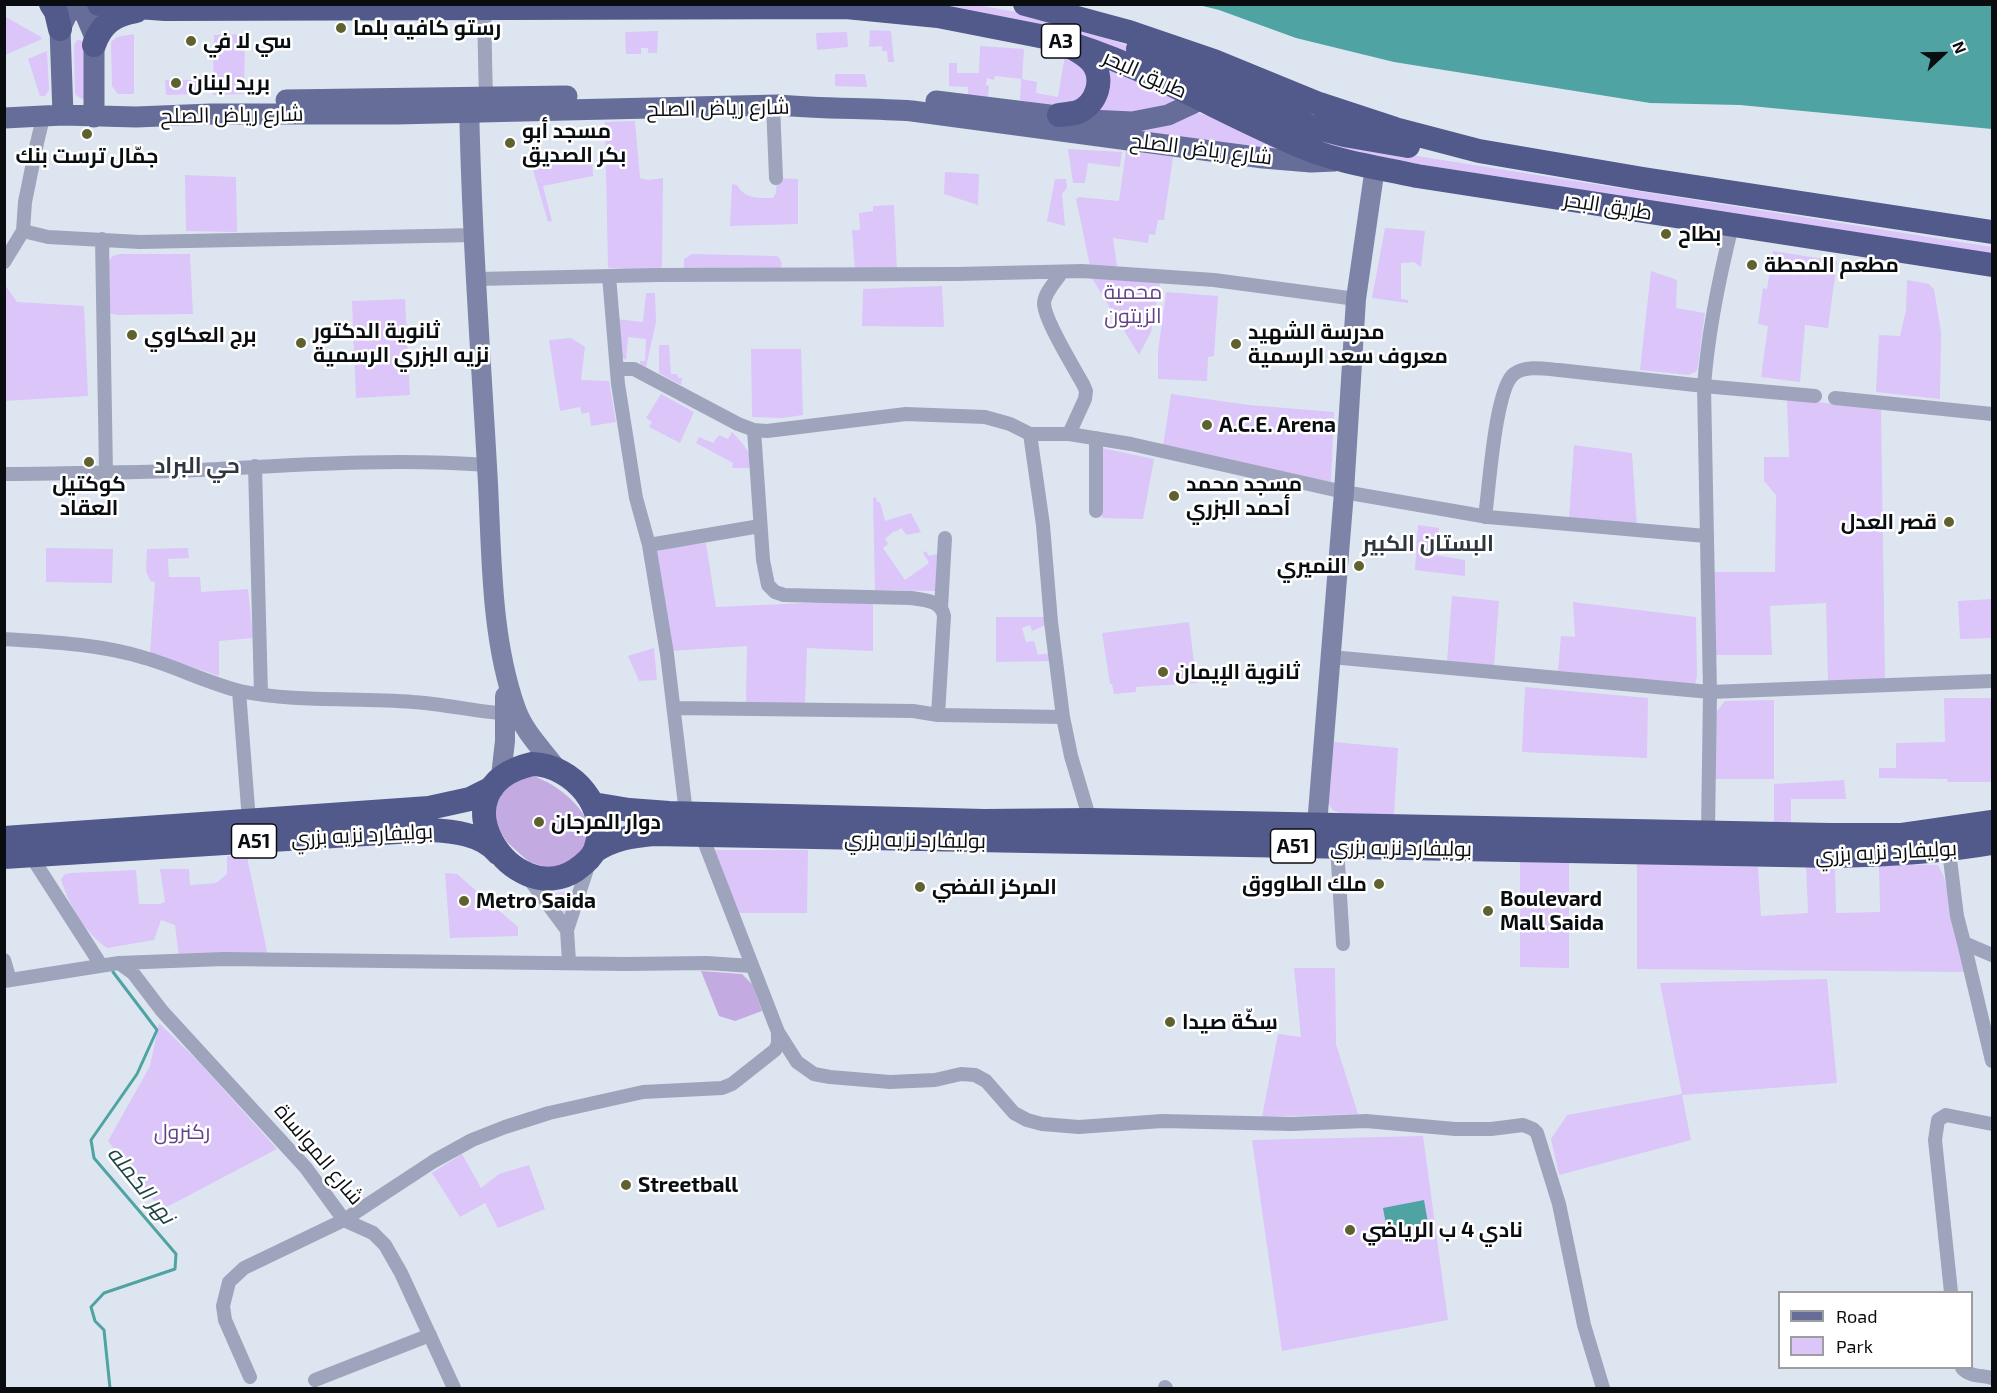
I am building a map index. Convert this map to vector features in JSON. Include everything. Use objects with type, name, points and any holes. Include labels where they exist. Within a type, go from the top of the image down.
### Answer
[{"type":"highway","points":[[51,4],[58,18],[60,32]]},
{"type":"highway","name":"طريق البحر","points":[[99,4],[154,9],[846,7],[938,16],[1054,39],[1187,81],[1200,99],[1229,99],[1310,150],[1366,165],[1417,176],[1992,265]]},
{"type":"highway","name":"طريق البحر","points":[[1025,4],[1158,41],[1319,104],[1395,129],[1479,151],[1643,179],[1992,232]]},
{"type":"highway","points":[[94,40],[117,15],[154,9]]},
{"type":"highway","points":[[1095,22],[1187,81],[1229,99],[1309,126],[1344,135],[1431,149],[1479,151]]},
{"type":"highway","points":[[1048,119],[1080,111],[1089,105],[1096,94],[1098,80],[1094,65],[1088,57],[1054,39]]},
{"type":"highway","name":"A51","points":[[557,769],[544,764],[518,767],[497,782],[484,808],[487,831],[498,853],[522,872],[551,879],[572,872],[592,855]]},
{"type":"highway","points":[[557,769],[584,791],[593,804],[598,818],[598,834],[592,855]]},
{"type":"highway","name":"بوليفارد نزيه بزري","points":[[15,839],[429,808],[470,799],[497,782]]},
{"type":"highway","name":"بوليفارد نزيه بزري","points":[[593,804],[629,810],[687,813],[984,821],[1090,820],[1902,835],[1992,822]]},
{"type":"highway","name":"بوليفارد نزيه بزري","points":[[15,839],[429,830],[467,835],[491,844],[498,853]]},
{"type":"highway","name":"بوليفارد نزيه بزري","points":[[592,855],[606,844],[640,835],[1835,856],[1906,855],[1949,851],[1992,843]]},
{"type":"highway","name":"بوليفارد نزيه بزري","points":[[4,857],[15,839]]},
{"type":"main road","points":[[58,112],[60,32],[66,16],[76,4]]},
{"type":"main road","points":[[81,4],[94,40],[94,110]]},
{"type":"main road","points":[[60,32],[78,31],[94,40]]},
{"type":"main road","name":"شارع رياض الصلح","points":[[4,118],[94,110],[396,114],[477,104],[854,94],[967,103],[1272,159],[1366,165]]},
{"type":"main road","name":"شارع رياض الصلح","points":[[477,104],[773,105],[1119,122],[1143,121],[1168,115],[1200,99]]},
{"type":"main road","name":"شارع رياض الصلح","points":[[4,106],[58,112]]},
{"type":"street","points":[[484,9],[477,104],[475,235],[497,613],[512,714],[497,782]]},
{"type":"street","points":[[773,105],[776,178]]},
{"type":"street","points":[[4,262],[23,231],[25,202],[42,122],[58,112]]},
{"type":"street","points":[[1317,825],[1344,492],[1366,165]]},
{"type":"street","points":[[1708,832],[1710,692],[1704,386],[1707,352],[1732,226]]},
{"type":"street","points":[[23,231],[39,236],[140,242],[475,235]]},
{"type":"street","points":[[102,239],[106,473]]},
{"type":"street","points":[[477,279],[1062,272],[1158,275],[1356,298]]},
{"type":"street","points":[[1062,272],[1044,304],[1049,319],[1086,394],[1069,434]]},
{"type":"street","points":[[609,276],[617,369],[636,498],[649,545],[674,708],[687,813]]},
{"type":"street","points":[[617,369],[634,369],[738,424],[754,430],[777,430],[906,414],[985,417],[1010,424],[1030,434],[1069,434],[1153,448],[1344,492],[1485,517],[1706,536]]},
{"type":"street","points":[[1485,517],[1499,410],[1507,381],[1517,372],[1539,369],[1559,370],[1815,396]]},
{"type":"street","points":[[1834,398],[1992,414]]},
{"type":"street","points":[[754,430],[766,579],[775,592],[784,595],[911,598],[931,601],[941,608]]},
{"type":"street","points":[[1030,434],[1063,717],[1071,756],[1090,820]]},
{"type":"street","points":[[1096,438],[1096,511]]},
{"type":"street","points":[[4,474],[106,473],[325,463],[401,462],[487,465]]},
{"type":"street","points":[[255,466],[261,694]]},
{"type":"street","points":[[649,545],[760,526]]},
{"type":"street","points":[[938,716],[944,624],[941,608],[945,538]]},
{"type":"street","points":[[4,639],[116,651],[145,658],[239,690],[261,694],[413,702],[512,714],[557,769]]},
{"type":"street","points":[[1331,657],[1710,692],[1992,681]]},
{"type":"street","points":[[239,690],[249,821]]},
{"type":"street","points":[[674,708],[904,711],[938,716],[1063,717]]},
{"type":"street","points":[[702,836],[778,1032],[797,1062],[814,1074],[890,1082],[928,1081],[961,1074],[975,1075],[986,1081],[1014,1113],[1042,1124],[1079,1127],[1162,1121],[1290,1124],[1366,1120],[1455,1129],[1529,1126],[1537,1133],[1559,1203],[1584,1325],[1603,1389]]},
{"type":"street","points":[[15,839],[100,965]]},
{"type":"street","points":[[1337,847],[1343,944]]},
{"type":"street","points":[[1949,851],[1957,916],[1992,1061]]},
{"type":"street","points":[[569,962],[567,930],[592,855]]},
{"type":"street","points":[[522,872],[532,880],[567,930]]},
{"type":"street","points":[[1964,943],[1992,955]]},
{"type":"street","points":[[4,960],[7,981],[119,963],[248,958],[626,964],[706,963],[752,966]]},
{"type":"street","name":"شارع المواساة","points":[[119,963],[133,974],[162,1011],[315,1178],[344,1220],[374,1233],[385,1245],[395,1260],[454,1389]]},
{"type":"street","points":[[250,1377],[225,1320],[223,1306],[228,1282],[244,1268],[344,1220],[434,1161],[472,1140],[505,1127],[549,1113],[643,1092],[715,1089],[732,1084],[775,1050],[778,1044],[778,1032]]},
{"type":"street","points":[[1951,1291],[1936,1151],[1938,1120],[1946,1114],[1992,1124]]},
{"type":"street","points":[[315,1380],[430,1335]]},
{"type":"street","points":[[1963,1369],[1974,1375],[1992,1378]]},
{"type":"green space","points":[[893,5],[977,5],[1039,16],[1123,44],[1183,72]]},
{"type":"green space","points":[[4,16],[41,37],[42,39],[5,55]]},
{"type":"green space","points":[[870,30],[891,31],[894,62],[888,62],[887,51],[882,51],[882,46],[869,47]]},
{"type":"green space","points":[[658,31],[657,53],[648,53],[648,48],[641,48],[641,54],[626,54],[625,32]]},
{"type":"green space","points":[[847,32],[848,47],[817,50],[816,33]]},
{"type":"green space","points":[[134,34],[134,94],[118,94],[112,86],[111,42],[117,37]]},
{"type":"green space","points":[[245,34],[244,94],[213,95],[214,35]]},
{"type":"green space","points":[[77,40],[85,41],[88,96],[82,99],[75,93],[74,45]]},
{"type":"green space","points":[[980,46],[1024,49],[1022,79],[1037,82],[1036,93],[1058,97],[1065,55],[1077,60],[1089,78],[1085,100],[1056,108],[1020,100],[1021,79],[995,76],[994,80],[987,78],[988,97],[968,96],[968,87],[949,86],[949,63],[957,63],[957,73],[979,73]]},
{"type":"green space","points":[[47,51],[49,90],[45,96],[40,96],[28,59]]},
{"type":"green space","points":[[1102,64],[1177,100],[1138,117],[1089,108]]},
{"type":"green space","points":[[835,74],[865,74],[867,87],[835,86]]},
{"type":"green space","points":[[165,80],[201,80],[201,94],[166,95]]},
{"type":"green space","points":[[1223,101],[1360,147],[1992,247],[1992,257],[1332,150]]},
{"type":"green space","points":[[1192,112],[1210,116],[1310,154],[1116,129]]},
{"type":"green space","points":[[635,121],[640,178],[649,180],[663,178],[662,266],[658,271],[608,268],[605,122]]},
{"type":"green space","points":[[1068,149],[1122,152],[1120,167],[1088,163],[1085,183],[1073,183]]},
{"type":"green space","points":[[1126,150],[1173,157],[1164,220],[1158,220],[1155,235],[1149,234],[1148,243],[1113,238],[1117,266],[1090,266],[1076,199],[1079,197],[1119,201]]},
{"type":"green space","points":[[592,158],[593,176],[543,186],[552,221],[548,222],[533,170],[538,169],[538,159]]},
{"type":"green space","points":[[945,172],[979,174],[978,205],[944,194]]},
{"type":"green space","points":[[185,175],[236,177],[237,232],[186,231]]},
{"type":"green space","points":[[777,178],[798,179],[798,224],[730,226],[732,184],[737,185],[748,195],[757,198],[773,198],[776,193]]},
{"type":"green space","points":[[1055,179],[1066,179],[1067,188],[1062,194],[1065,226],[1047,221]]},
{"type":"green space","points":[[894,205],[897,270],[855,271],[852,230],[860,230],[859,213],[873,211],[873,206]]},
{"type":"green space","points":[[1385,228],[1425,231],[1421,267],[1414,262],[1401,263],[1401,299],[1408,300],[1408,303],[1372,298]]},
{"type":"green space","points":[[1773,251],[1837,261],[1828,328],[1805,325],[1800,382],[1761,377],[1768,326],[1758,324],[1763,288],[1767,289]]},
{"type":"green space","points":[[120,254],[190,254],[193,314],[117,315],[110,313],[109,260]]},
{"type":"green space","points":[[692,254],[775,256],[779,257],[782,264],[780,270],[684,269],[684,259]]},
{"type":"green space","points":[[1651,271],[1677,280],[1676,308],[1705,313],[1697,371],[1689,375],[1640,370]]},
{"type":"green space","name":"محمية الزيتون","points":[[1090,275],[1160,283],[1151,332],[1139,355]]},
{"type":"green space","points":[[1907,280],[1929,284],[1934,289],[1941,332],[1940,399],[1876,392],[1879,335],[1900,336],[1906,310]]},
{"type":"green space","points":[[5,285],[17,302],[84,306],[88,396],[5,401]]},
{"type":"green space","points":[[942,286],[944,327],[862,326],[863,289]]},
{"type":"green space","points":[[1166,292],[1218,296],[1214,356],[1208,357],[1207,381],[1158,379],[1158,352]]},
{"type":"green space","points":[[646,293],[655,293],[656,322],[646,367],[640,364],[640,361],[645,361],[646,339],[628,337],[626,360],[617,354],[616,319],[643,322]]},
{"type":"green space","points":[[405,299],[410,395],[356,398],[352,301]]},
{"type":"green space","points":[[571,338],[585,347],[581,380],[609,381],[616,422],[591,426],[589,412],[582,414],[580,407],[560,411],[549,340]]},
{"type":"green space","points":[[659,345],[669,345],[671,374],[677,374],[678,378],[682,378],[681,385],[659,373]]},
{"type":"green space","points":[[751,349],[801,349],[803,415],[782,418],[752,417]]},
{"type":"green space","points":[[661,394],[694,412],[680,443],[649,427],[652,422],[646,418]]},
{"type":"green space","points":[[1171,394],[1249,405],[1334,412],[1331,482],[1163,446]]},
{"type":"green space","points":[[1787,398],[1881,410],[1885,679],[1828,681],[1826,603],[1770,606],[1772,655],[1714,655],[1712,572],[1775,572],[1776,495],[1764,481],[1764,457],[1789,457]]},
{"type":"green space","points":[[732,432],[749,453],[751,463],[749,468],[732,468],[733,463],[696,443],[699,437],[713,443],[719,435],[728,439]]},
{"type":"green space","points":[[1574,445],[1632,453],[1637,527],[1569,518]]},
{"type":"green space","points":[[1102,448],[1154,459],[1143,519],[1102,518]]},
{"type":"green space","points":[[876,497],[877,502],[880,502],[885,521],[911,513],[921,532],[907,535],[901,528],[885,539],[888,544],[883,548],[905,580],[929,563],[923,553],[926,551],[929,556],[937,554],[936,591],[875,590],[873,498]]},
{"type":"green space","points":[[1418,525],[1439,528],[1435,555],[1465,560],[1465,576],[1415,570]]},
{"type":"green space","points":[[706,543],[716,607],[873,600],[873,651],[807,648],[805,704],[746,702],[747,646],[670,651],[653,549]]},
{"type":"green space","points":[[46,548],[113,549],[112,583],[46,582]]},
{"type":"green space","points":[[188,548],[189,558],[168,559],[169,577],[200,577],[201,592],[248,589],[253,638],[219,641],[219,676],[150,653],[155,582],[150,581],[146,571],[147,549]]},
{"type":"green space","points":[[1452,596],[1499,601],[1494,666],[1447,662]]},
{"type":"green space","points":[[1992,599],[1992,638],[1960,639],[1958,601]]},
{"type":"green space","points":[[1573,602],[1696,617],[1697,676],[1695,685],[1558,671],[1561,636],[1575,637]]},
{"type":"green space","points":[[996,617],[1047,617],[1048,624],[1032,631],[1030,625],[1022,628],[1026,642],[1034,641],[1038,655],[1051,653],[1051,661],[996,662]]},
{"type":"green space","points":[[1189,622],[1195,670],[1199,670],[1198,683],[1136,687],[1136,692],[1114,694],[1112,684],[1110,684],[1102,633]]},
{"type":"green space","points":[[654,648],[657,680],[639,681],[628,656]]},
{"type":"green space","points":[[1525,687],[1648,698],[1647,758],[1522,752]]},
{"type":"green space","points":[[1944,698],[1992,698],[1992,782],[1879,778],[1879,768],[1896,768],[1896,743],[1945,742]]},
{"type":"green space","points":[[1774,700],[1774,779],[1715,779],[1712,717],[1725,701]]},
{"type":"green space","points":[[1334,742],[1398,748],[1394,814],[1349,814],[1337,812],[1331,808],[1326,791]]},
{"type":"green space","points":[[1844,780],[1846,799],[1791,799],[1791,823],[1774,822],[1774,784]]},
{"type":"green space","points":[[711,850],[808,850],[807,913],[735,913]]},
{"type":"green space","points":[[227,856],[247,857],[268,956],[179,958],[175,925],[161,920],[154,940],[107,948],[92,935],[79,917],[68,898],[61,879],[65,874],[71,873],[136,870],[139,904],[160,904],[165,902],[160,869],[189,869],[190,885],[216,883],[227,874]]},
{"type":"green space","points":[[1520,862],[1569,863],[1569,968],[1520,967]]},
{"type":"green space","points":[[1637,864],[1758,867],[1761,916],[1808,913],[1806,864],[1835,865],[1836,913],[1880,912],[1879,864],[1938,865],[1944,877],[1966,972],[1637,969]]},
{"type":"green space","points":[[445,873],[457,874],[518,927],[518,936],[450,938]]},
{"type":"green space","points":[[572,890],[570,906],[565,920],[548,895]]},
{"type":"green space","points":[[1294,968],[1335,968],[1336,1044],[1358,1114],[1262,1117],[1278,1034],[1301,1037]]},
{"type":"green space","points":[[1827,979],[1837,1083],[1682,1095],[1691,1140],[1559,1175],[1551,1139],[1567,1115],[1682,1094],[1660,983]]},
{"type":"green space","name":"ركنرول","points":[[159,1023],[198,1061],[277,1149],[161,1210],[108,1141],[150,1066]]},
{"type":"green space","name":"نادي 4 ب الرياضي","points":[[1423,1136],[1448,1320],[1282,1351],[1252,1140]]},
{"type":"green space","points":[[462,1154],[481,1188],[499,1174],[529,1165],[545,1209],[498,1228],[485,1203],[460,1217],[432,1173]]},
{"type":"shaded area","points":[[1199,5],[1992,5],[1992,129],[1740,105],[1650,103],[1394,62],[1296,38]]},
{"type":"shaded area","points":[[530,775],[566,795],[575,803],[586,820],[588,832],[582,853],[556,870],[529,862],[507,842],[495,819],[497,798],[501,790]]},
{"type":"shaded area","points":[[701,971],[742,974],[752,984],[762,1011],[735,1021],[719,1016]]},
{"type":"shaded area","points":[[1424,1200],[1428,1223],[1387,1230],[1383,1208]]},
{"type":"waterway","name":"نهر الكمله","points":[[110,1388],[104,1330],[95,1321],[91,1307],[104,1293],[175,1269],[176,1254],[94,1158],[91,1140],[137,1074],[157,1030],[113,972]]},
{"type":"place","name":"رستو كافيه بلما","points":[[341,28]]},
{"type":"place","name":"سي لا في","points":[[191,41]]},
{"type":"place","name":"بريد لبنان","points":[[176,83]]},
{"type":"place","name":"جمّال ترست بنك","points":[[87,134]]},
{"type":"place","name":"مسجد أبو بكر الصديق","points":[[510,143]]},
{"type":"place","name":"بطاح","points":[[1666,234]]},
{"type":"place","name":"مطعم المحطة","points":[[1752,265]]},
{"type":"place","name":"برج العكاوي","points":[[132,335]]},
{"type":"place","name":"ثانوية الدكتور نزيه البزري الرسمية","points":[[301,343]]},
{"type":"place","name":"مدرسة الشهيد معروف سعد الرسمية","points":[[1236,344]]},
{"type":"place","name":"A.C.E. Arena","points":[[1207,425]]},
{"type":"place","name":"كوكتيل العقاد","points":[[89,462]]},
{"type":"place","name":"مسجد محمد أحمد البزري","points":[[1174,496]]},
{"type":"place","name":"قصر العدل","points":[[1949,522]]},
{"type":"place","name":"النميري","points":[[1359,566]]},
{"type":"place","name":"ثانوية الإيمان","points":[[1163,672]]},
{"type":"place","name":"دوار المرجان","points":[[539,822]]},
{"type":"place","name":"ملك الطاووق","points":[[1379,884]]},
{"type":"place","name":"المركز الفضي","points":[[920,887]]},
{"type":"place","name":"Metro Saida","points":[[464,901]]},
{"type":"place","name":"Boulevard Mall Saida","points":[[1488,911]]},
{"type":"place","name":"سِكّة صيدا","points":[[1170,1022]]},
{"type":"place","name":"Streetball","points":[[626,1185]]},
{"type":"place","name":"نادي 4 ب الرياضي","points":[[1350,1230]]},
{"type":"district","name":"حي البراد","points":[[197,466]]},
{"type":"district","name":"البستان الكبير","points":[[1428,544]]}]
